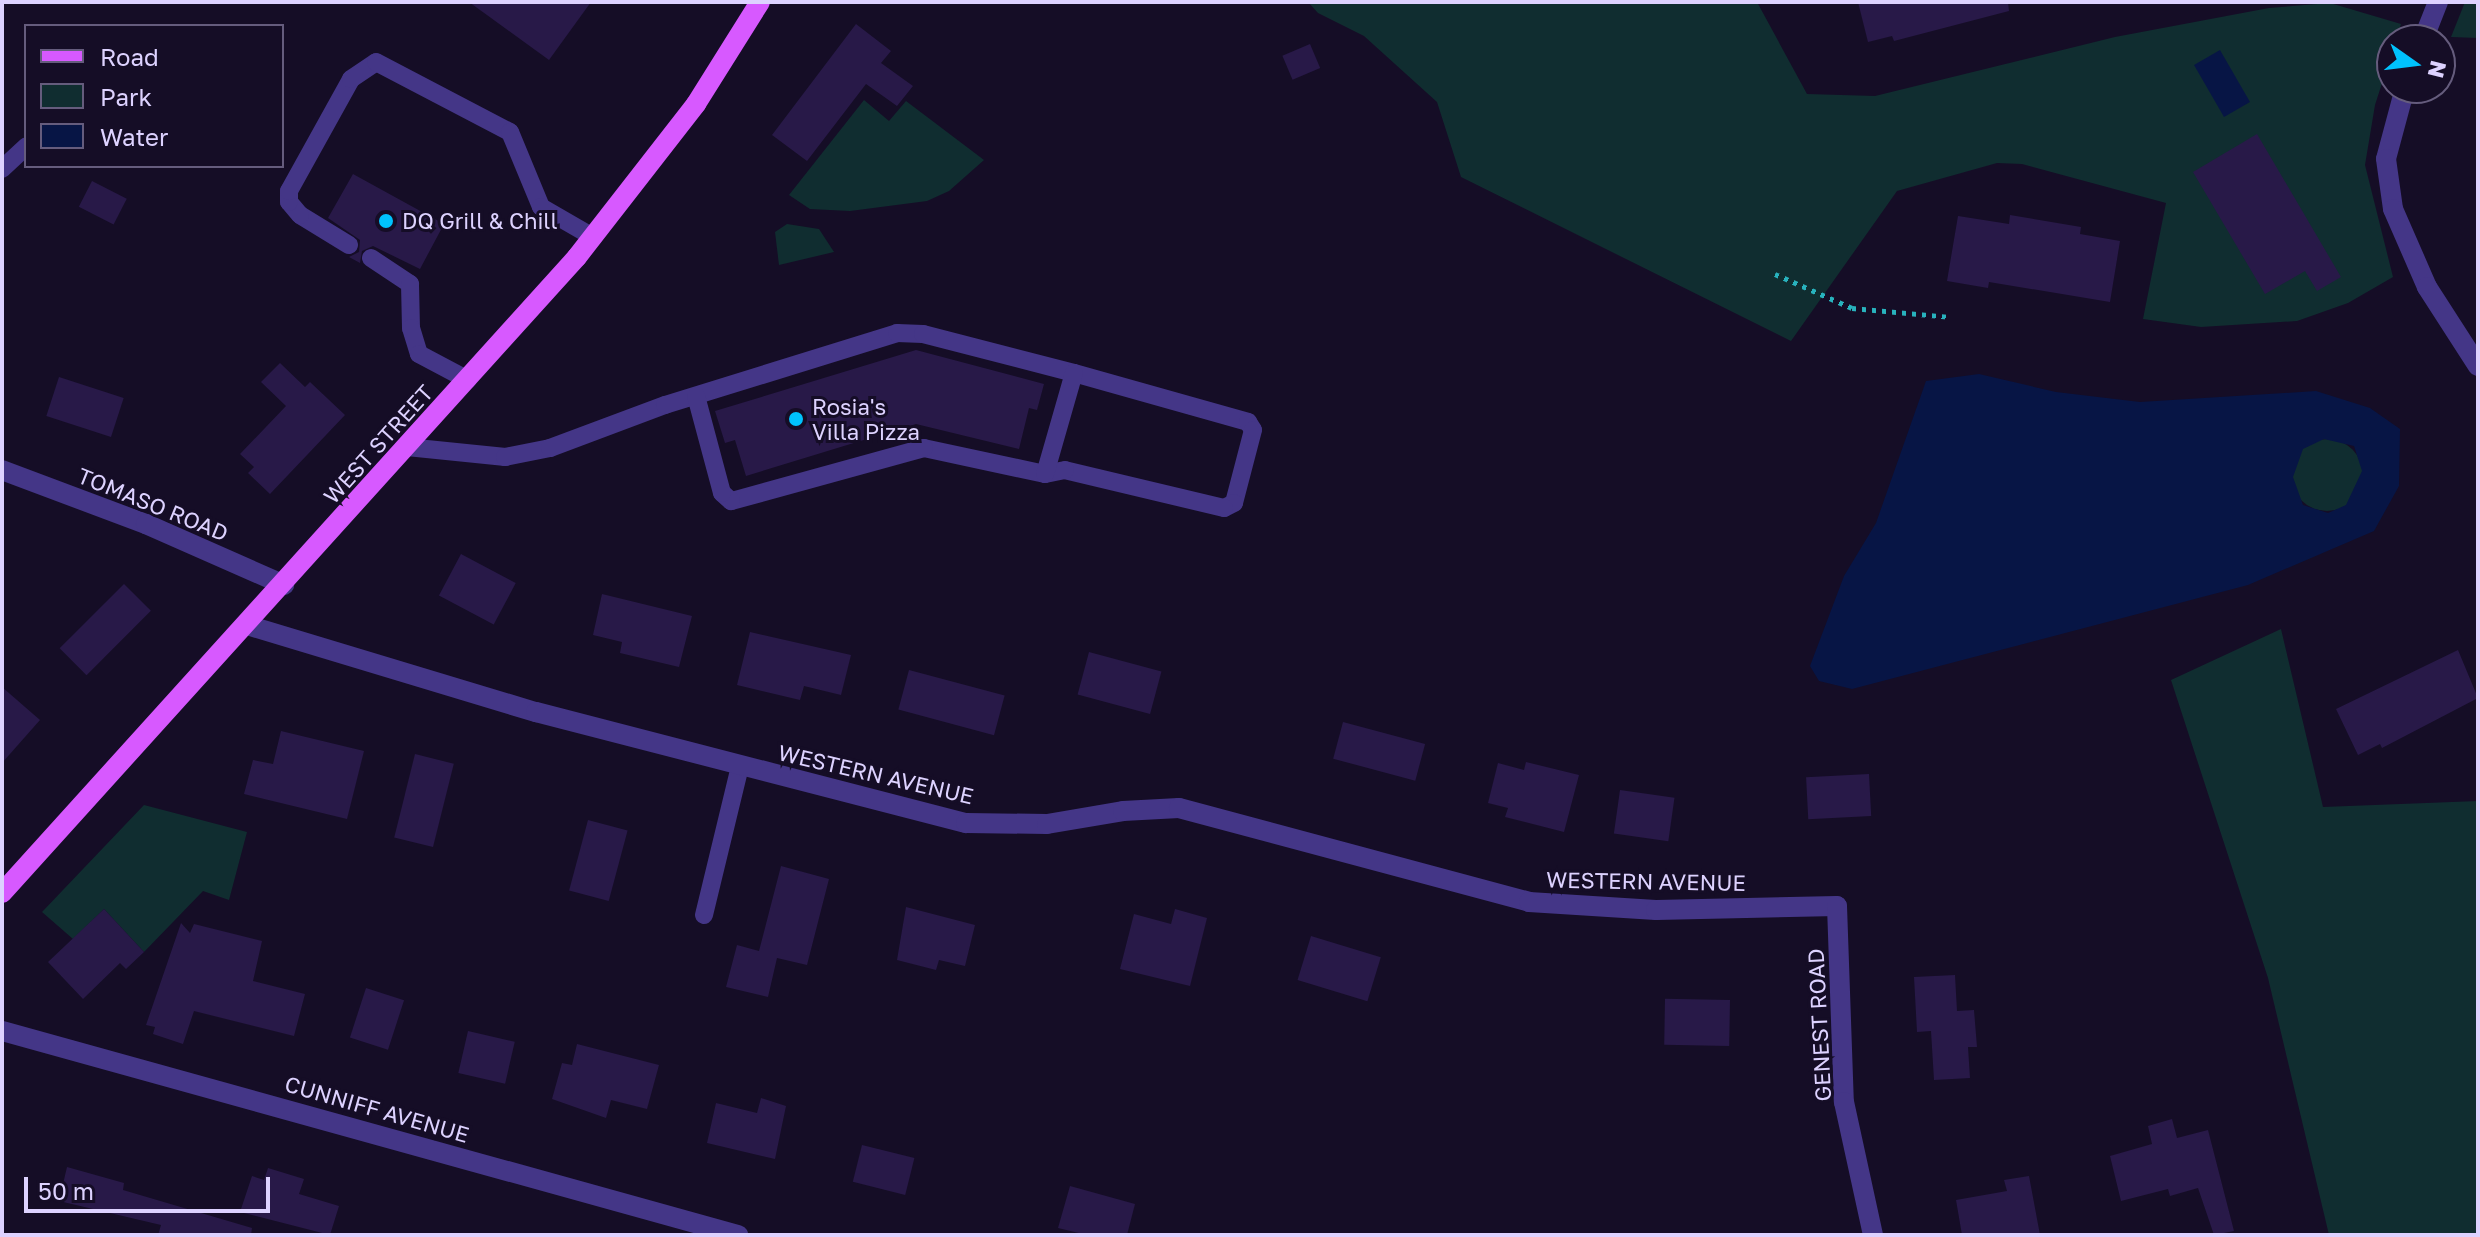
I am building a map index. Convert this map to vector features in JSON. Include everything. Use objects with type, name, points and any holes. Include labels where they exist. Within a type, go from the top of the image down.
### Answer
[{"type":"main road","name":"WEST STREET","points":[[4,887],[284,585],[593,237],[696,104],[756,4]]},
{"type":"street","points":[[2429,24],[2438,2]]},
{"type":"street","points":[[2401,104],[2386,159],[2393,209],[2427,287],[2478,366]]},
{"type":"street","name":"TOMASO ROAD","points":[[2,470],[146,524],[284,585]]},
{"type":"street","name":"WESTERN AVENUE","points":[[247,625],[521,708],[966,823],[1047,824],[1123,811],[1179,808],[1529,902],[1656,910],[1837,906]]},
{"type":"street","name":"GENEST ROAD","points":[[1837,906],[1844,1102],[1873,1235]]},
{"type":"street","name":"CUNNIFF AVENUE","points":[[2,1031],[738,1235]]},
{"type":"lane","points":[[349,245],[300,215],[289,202],[289,191],[351,79],[376,62],[510,132],[541,207],[593,237]]},
{"type":"lane","points":[[2,169],[24,149]]},
{"type":"lane","points":[[371,258],[410,284],[411,328],[419,354],[468,380]]},
{"type":"lane","points":[[407,447],[505,457],[550,448],[696,396],[897,333],[923,334],[1074,373],[1248,422],[1253,430],[1234,503],[1224,508],[1065,470],[1045,474],[909,449],[731,501],[722,493],[696,396]]},
{"type":"lane","points":[[1045,474],[1074,373]]},
{"type":"lane","points":[[704,915],[740,766]]},
{"type":"path","points":[[1775,274],[1852,308],[1950,317]]},
{"type":"green space","points":[[1308,2],[1757,2],[1807,94],[1875,96],[2115,37],[2269,8],[2330,3],[2401,24],[2376,24],[2376,102],[2365,165],[2393,277],[2348,303],[2297,321],[2201,327],[2143,319],[2166,203],[2022,164],[1997,163],[1897,191],[1791,341],[1461,177],[1437,102],[1364,36],[1318,13]]},
{"type":"green space","points":[[2465,2],[2478,2],[2478,38],[2456,37],[2456,24]]},
{"type":"green space","points":[[864,100],[889,121],[906,101],[984,160],[949,191],[927,201],[850,211],[810,209],[789,195]]},
{"type":"green space","points":[[787,224],[819,229],[834,252],[779,265],[775,232]]},
{"type":"green space","points":[[2327,439],[2347,445],[2357,455],[2363,475],[2357,495],[2347,505],[2327,511],[2307,505],[2297,495],[2291,475],[2297,455],[2307,445]]},
{"type":"green space","points":[[2281,629],[2323,807],[2478,801],[2478,1235],[2329,1235],[2268,978],[2171,680]]},
{"type":"green space","points":[[144,805],[247,832],[229,900],[203,891],[144,952],[104,909],[73,939],[42,912]]},
{"type":"water","points":[[2220,50],[2250,102],[2224,117],[2194,65]]},
{"type":"water","points":[[1979,374],[2056,392],[2140,402],[2316,391],[2370,408],[2400,429],[2399,486],[2374,531],[2248,585],[1852,689],[1819,681],[1810,666],[1844,576],[1876,523],[1926,381]],"holes":[[[2324,439],[2354,446],[2362,471],[2346,505],[2328,513],[2303,505],[2293,477],[2303,449]]]},
{"type":"building","points":[[469,2],[591,2],[549,60]]},
{"type":"building","points":[[1858,2],[2008,2],[2009,11],[1894,41],[1892,36],[1868,42]]},
{"type":"building","points":[[856,24],[891,51],[881,63],[913,86],[897,106],[866,84],[807,161],[772,135]]},
{"type":"building","points":[[1310,44],[1320,68],[1293,80],[1282,56]]},
{"type":"building","points":[[2257,134],[2341,277],[2317,291],[2305,271],[2265,294],[2193,172]]},
{"type":"building","name":"DQ Grill & Chill","points":[[353,174],[444,224],[420,269],[373,246],[362,251],[360,263],[349,257],[359,252],[360,240],[328,218]]},
{"type":"building","points":[[92,181],[127,199],[114,225],[79,207]]},
{"type":"building","points":[[2010,215],[2081,227],[2080,234],[2120,241],[2110,302],[1989,282],[1988,288],[1947,281],[1958,216],[2009,224]]},
{"type":"building","points":[[916,350],[1044,384],[1037,410],[1029,408],[1019,449],[916,424],[746,476],[735,440],[725,443],[715,411]]},
{"type":"building","points":[[280,363],[305,387],[310,382],[345,415],[270,494],[248,473],[254,467],[240,454],[286,406],[261,382]]},
{"type":"building","points":[[59,377],[124,398],[111,437],[46,416]]},
{"type":"building","points":[[461,554],[516,583],[494,625],[439,595]]},
{"type":"building","points":[[124,584],[151,611],[87,675],[60,648]]},
{"type":"building","points":[[602,594],[692,616],[679,667],[620,653],[622,642],[593,635]]},
{"type":"building","points":[[750,632],[851,655],[841,695],[804,686],[800,700],[737,685]]},
{"type":"building","points":[[2458,650],[2478,698],[2382,748],[2380,744],[2358,755],[2336,709]]},
{"type":"building","points":[[1089,652],[1161,671],[1150,714],[1078,695]]},
{"type":"building","points":[[909,670],[1005,696],[994,735],[898,710]]},
{"type":"building","points":[[2,687],[40,720],[2,763]]},
{"type":"building","points":[[1343,722],[1425,744],[1415,781],[1333,759]]},
{"type":"building","points":[[281,731],[364,751],[347,819],[244,794],[253,760],[273,764]]},
{"type":"building","points":[[415,754],[454,764],[433,847],[394,837]]},
{"type":"building","points":[[1526,762],[1579,775],[1564,832],[1505,817],[1508,808],[1488,803],[1498,763],[1524,770]]},
{"type":"building","points":[[1869,774],[1871,816],[1808,819],[1806,777]]},
{"type":"building","points":[[1620,790],[1674,798],[1668,841],[1614,834]]},
{"type":"building","points":[[588,820],[628,831],[609,901],[569,891]]},
{"type":"building","points":[[781,866],[829,879],[807,965],[777,958],[768,997],[726,987],[737,945],[759,951]]},
{"type":"building","points":[[906,907],[975,925],[965,966],[939,960],[936,970],[897,960]]},
{"type":"building","points":[[104,909],[144,952],[126,969],[120,963],[83,999],[48,962]]},
{"type":"building","points":[[1175,909],[1207,918],[1190,986],[1120,969],[1134,914],[1171,924]]},
{"type":"building","points":[[181,923],[190,933],[194,924],[262,941],[253,981],[305,994],[294,1036],[194,1011],[183,1044],[153,1034],[155,1027],[146,1025]]},
{"type":"building","points":[[1311,936],[1381,957],[1367,1001],[1298,980]]},
{"type":"building","points":[[1955,975],[1957,1011],[1974,1010],[1977,1047],[1968,1047],[1970,1078],[1934,1080],[1931,1031],[1917,1032],[1914,977]]},
{"type":"building","points":[[366,988],[404,1000],[388,1050],[350,1037]]},
{"type":"building","points":[[1665,999],[1730,1000],[1729,1046],[1664,1045]]},
{"type":"building","points":[[468,1031],[515,1042],[505,1084],[458,1073]]},
{"type":"building","points":[[577,1044],[659,1065],[647,1109],[611,1100],[606,1118],[552,1099],[562,1063],[572,1065]]},
{"type":"building","points":[[761,1098],[786,1106],[775,1159],[707,1143],[716,1103],[757,1113]]},
{"type":"building","points":[[2172,1119],[2177,1138],[2208,1130],[2234,1231],[2214,1235],[2198,1188],[2170,1196],[2168,1189],[2121,1201],[2110,1156],[2152,1144],[2148,1126]]},
{"type":"building","points":[[862,1145],[914,1158],[905,1195],[853,1182]]},
{"type":"building","points":[[67,1167],[124,1183],[123,1190],[252,1228],[251,1235],[158,1235],[161,1225],[59,1201]]},
{"type":"building","points":[[268,1168],[304,1179],[299,1194],[339,1206],[330,1235],[240,1212],[252,1176],[264,1180]]},
{"type":"building","points":[[2029,1176],[2040,1235],[1962,1235],[1956,1200],[2007,1191],[2004,1180]]},
{"type":"building","points":[[1070,1186],[1135,1204],[1127,1235],[1087,1235],[1058,1228]]},
{"type":"place","name":"DQ Grill & Chill","points":[[386,221]]},
{"type":"place","name":"Rosia's Villa Pizza","points":[[796,419]]}]
